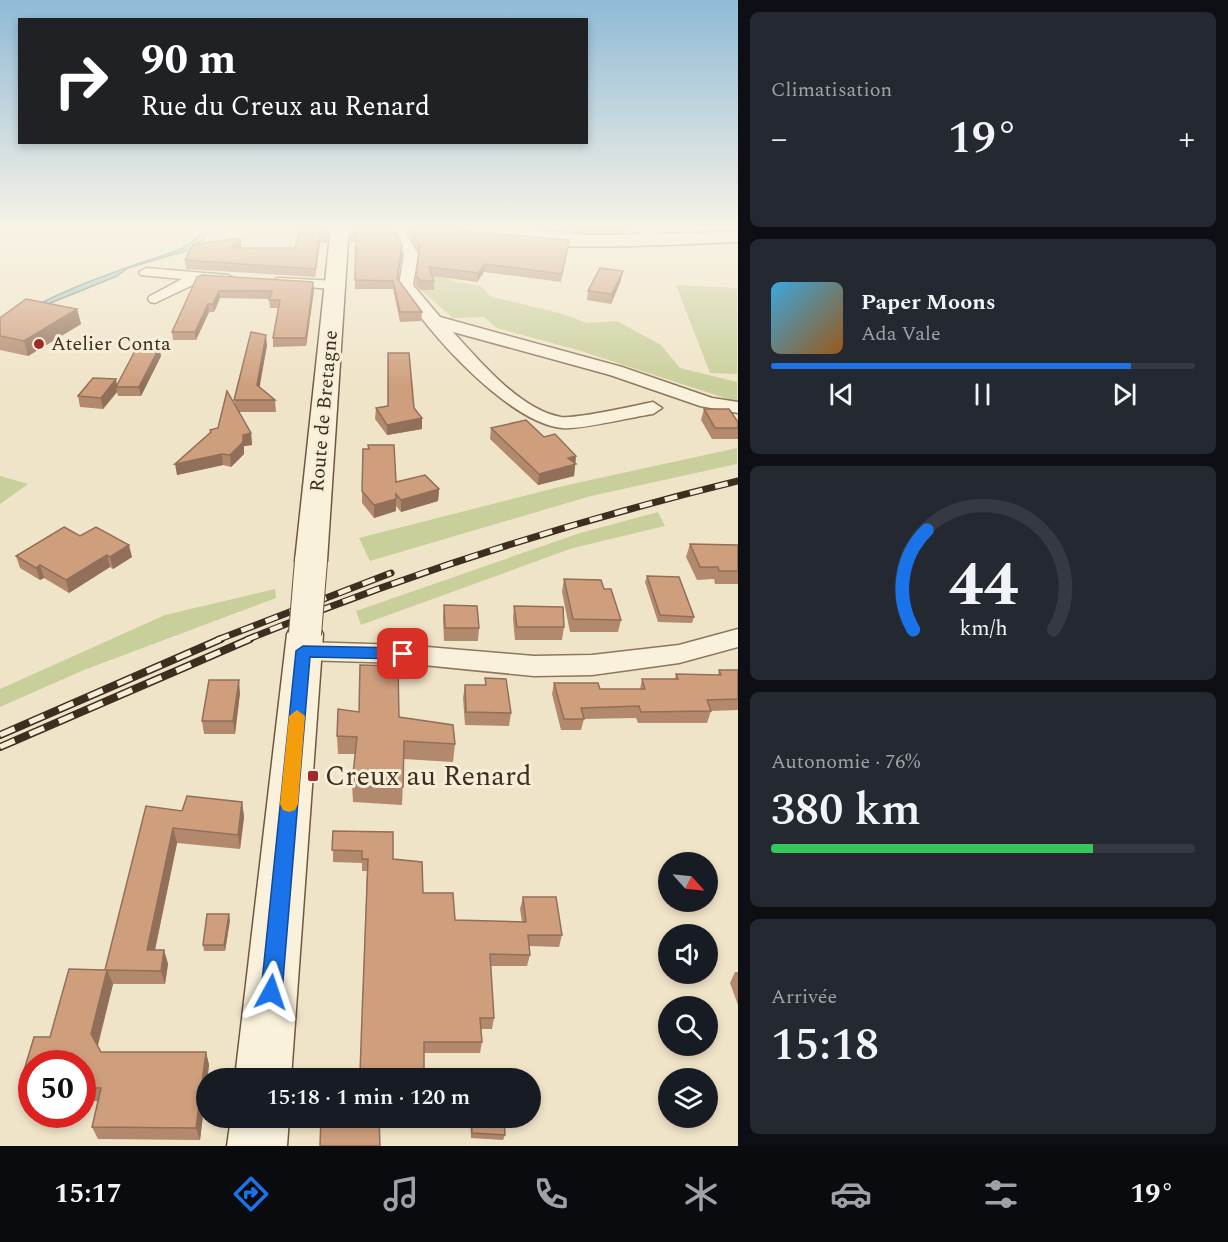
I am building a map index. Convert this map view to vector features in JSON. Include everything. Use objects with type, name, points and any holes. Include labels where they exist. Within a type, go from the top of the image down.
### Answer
[{"type":"main road","name":"Route de Bretagne","points":[[264,1068],[335,279]]},
{"type":"main road","points":[[257,1146],[259,1128]]},
{"type":"street","points":[[155,299],[196,279]]},
{"type":"street","points":[[234,279],[246,280]]},
{"type":"street","points":[[407,279],[406,285],[413,297],[462,354],[513,401],[541,417],[563,423],[653,408]]},
{"type":"street","points":[[270,282],[335,285]]},
{"type":"street","points":[[435,321],[574,358],[710,402],[738,408]]},
{"type":"street","points":[[304,642],[534,666],[592,664],[679,654],[738,638]]},
{"type":"green space","points":[[418,279],[450,279],[481,286],[492,297],[563,314],[587,323],[617,321],[661,345],[680,368],[737,382],[737,402],[581,351],[497,328],[484,317],[453,318],[416,286]]},
{"type":"green space","points":[[676,285],[737,288],[737,374],[710,373]]},
{"type":"green space","points":[[737,448],[737,464],[591,496],[370,561],[359,538],[563,486]]},
{"type":"green space","points":[[0,476],[28,484],[0,504]]},
{"type":"green space","points":[[658,512],[665,526],[573,548],[361,625],[356,611],[580,533]]},
{"type":"green space","points":[[275,589],[276,598],[84,670],[0,707],[0,689],[165,615]]},
{"type":"water","points":[[95,279],[108,279],[26,313],[51,298]]},
{"type":"building","points":[[196,279],[313,282],[306,338],[273,338],[280,300],[269,300],[272,291],[219,291],[213,304],[208,304],[195,332],[172,332]]},
{"type":"building","points":[[398,279],[422,312],[400,312],[393,281],[355,280]]},
{"type":"building","points":[[594,279],[619,279],[612,294],[588,291]]},
{"type":"building","points":[[26,299],[77,309],[24,341],[0,336],[0,318]]},
{"type":"building","points":[[251,332],[266,335],[257,385],[275,400],[234,400]]},
{"type":"building","points":[[137,347],[159,348],[139,387],[116,387]]},
{"type":"building","points":[[388,353],[409,353],[414,408],[422,418],[387,425],[376,408],[388,406]]},
{"type":"building","points":[[93,378],[116,379],[101,398],[78,396]]},
{"type":"building","points":[[227,391],[251,433],[243,435],[243,442],[230,455],[222,454],[175,464],[211,432],[210,430],[218,428]]},
{"type":"building","points":[[704,409],[729,409],[738,422],[738,428],[715,428]]},
{"type":"building","points":[[526,420],[544,437],[555,434],[576,456],[568,458],[576,464],[539,474],[491,428]]},
{"type":"building","points":[[368,445],[394,445],[396,482],[425,475],[439,489],[401,500],[396,494],[396,499],[374,505],[362,491],[363,449],[369,449]]},
{"type":"building","points":[[64,527],[80,536],[96,527],[129,545],[110,557],[107,555],[66,580],[40,565],[36,568],[16,556]]},
{"type":"building","points":[[690,544],[738,545],[738,571],[719,571],[718,567],[700,567]]},
{"type":"building","points":[[647,576],[679,577],[694,617],[660,615]]},
{"type":"building","points":[[564,579],[601,580],[604,589],[611,589],[621,620],[573,619]]},
{"type":"building","points":[[444,605],[477,606],[479,628],[445,628]]},
{"type":"building","points":[[514,606],[563,607],[564,627],[517,627]]},
{"type":"building","points":[[360,665],[398,666],[399,717],[453,725],[455,744],[404,741],[403,787],[352,784],[357,737],[337,736],[338,709],[359,712]]},
{"type":"building","points":[[719,670],[738,670],[738,699],[707,700],[711,711],[641,712],[639,706],[581,708],[584,719],[564,719],[554,683],[598,683],[600,689],[645,689],[642,679],[678,679],[676,674],[721,675]]},
{"type":"building","points":[[485,678],[506,679],[511,713],[466,712],[465,685],[486,685]]},
{"type":"building","points":[[209,680],[239,680],[233,721],[202,721]]},
{"type":"building","points":[[187,796],[242,802],[238,835],[173,828],[147,950],[164,950],[161,971],[107,970],[91,1034],[101,1052],[206,1052],[204,1068],[196,1068],[196,1128],[96,1127],[96,1110],[101,1088],[96,1088],[96,1050],[30,1050],[34,1037],[50,1037],[69,969],[105,970],[146,806],[182,811]]},
{"type":"building","points":[[333,831],[393,832],[393,859],[422,862],[423,893],[453,893],[455,920],[526,922],[523,897],[556,897],[562,935],[528,935],[530,955],[490,954],[494,1018],[480,1018],[482,1042],[424,1042],[424,1068],[360,1068],[368,859],[362,859],[362,851],[332,850]]},
{"type":"building","points":[[207,914],[229,914],[224,945],[203,945]]},
{"type":"building","points":[[321,1128],[379,1128],[380,1146],[320,1146]]},
{"type":"building","points":[[472,1128],[505,1128],[505,1135],[472,1133]]},
{"type":"railway","points":[[246,640],[367,593],[489,551],[613,514],[738,481]]},
{"type":"railway","points":[[217,640],[391,573]]},
{"type":"railway","points":[[0,735],[221,639]]},
{"type":"railway","points":[[0,747],[250,639]]},
{"type":"slow traffic","points":[[289,804],[297,716]]},
{"type":"place","name":"Atelier Conta","points":[[39,344]]},
{"type":"place","name":"Creux au Renard","points":[[313,776]]},
{"type":"route","points":[[271,992],[303,651],[403,654]]}]
